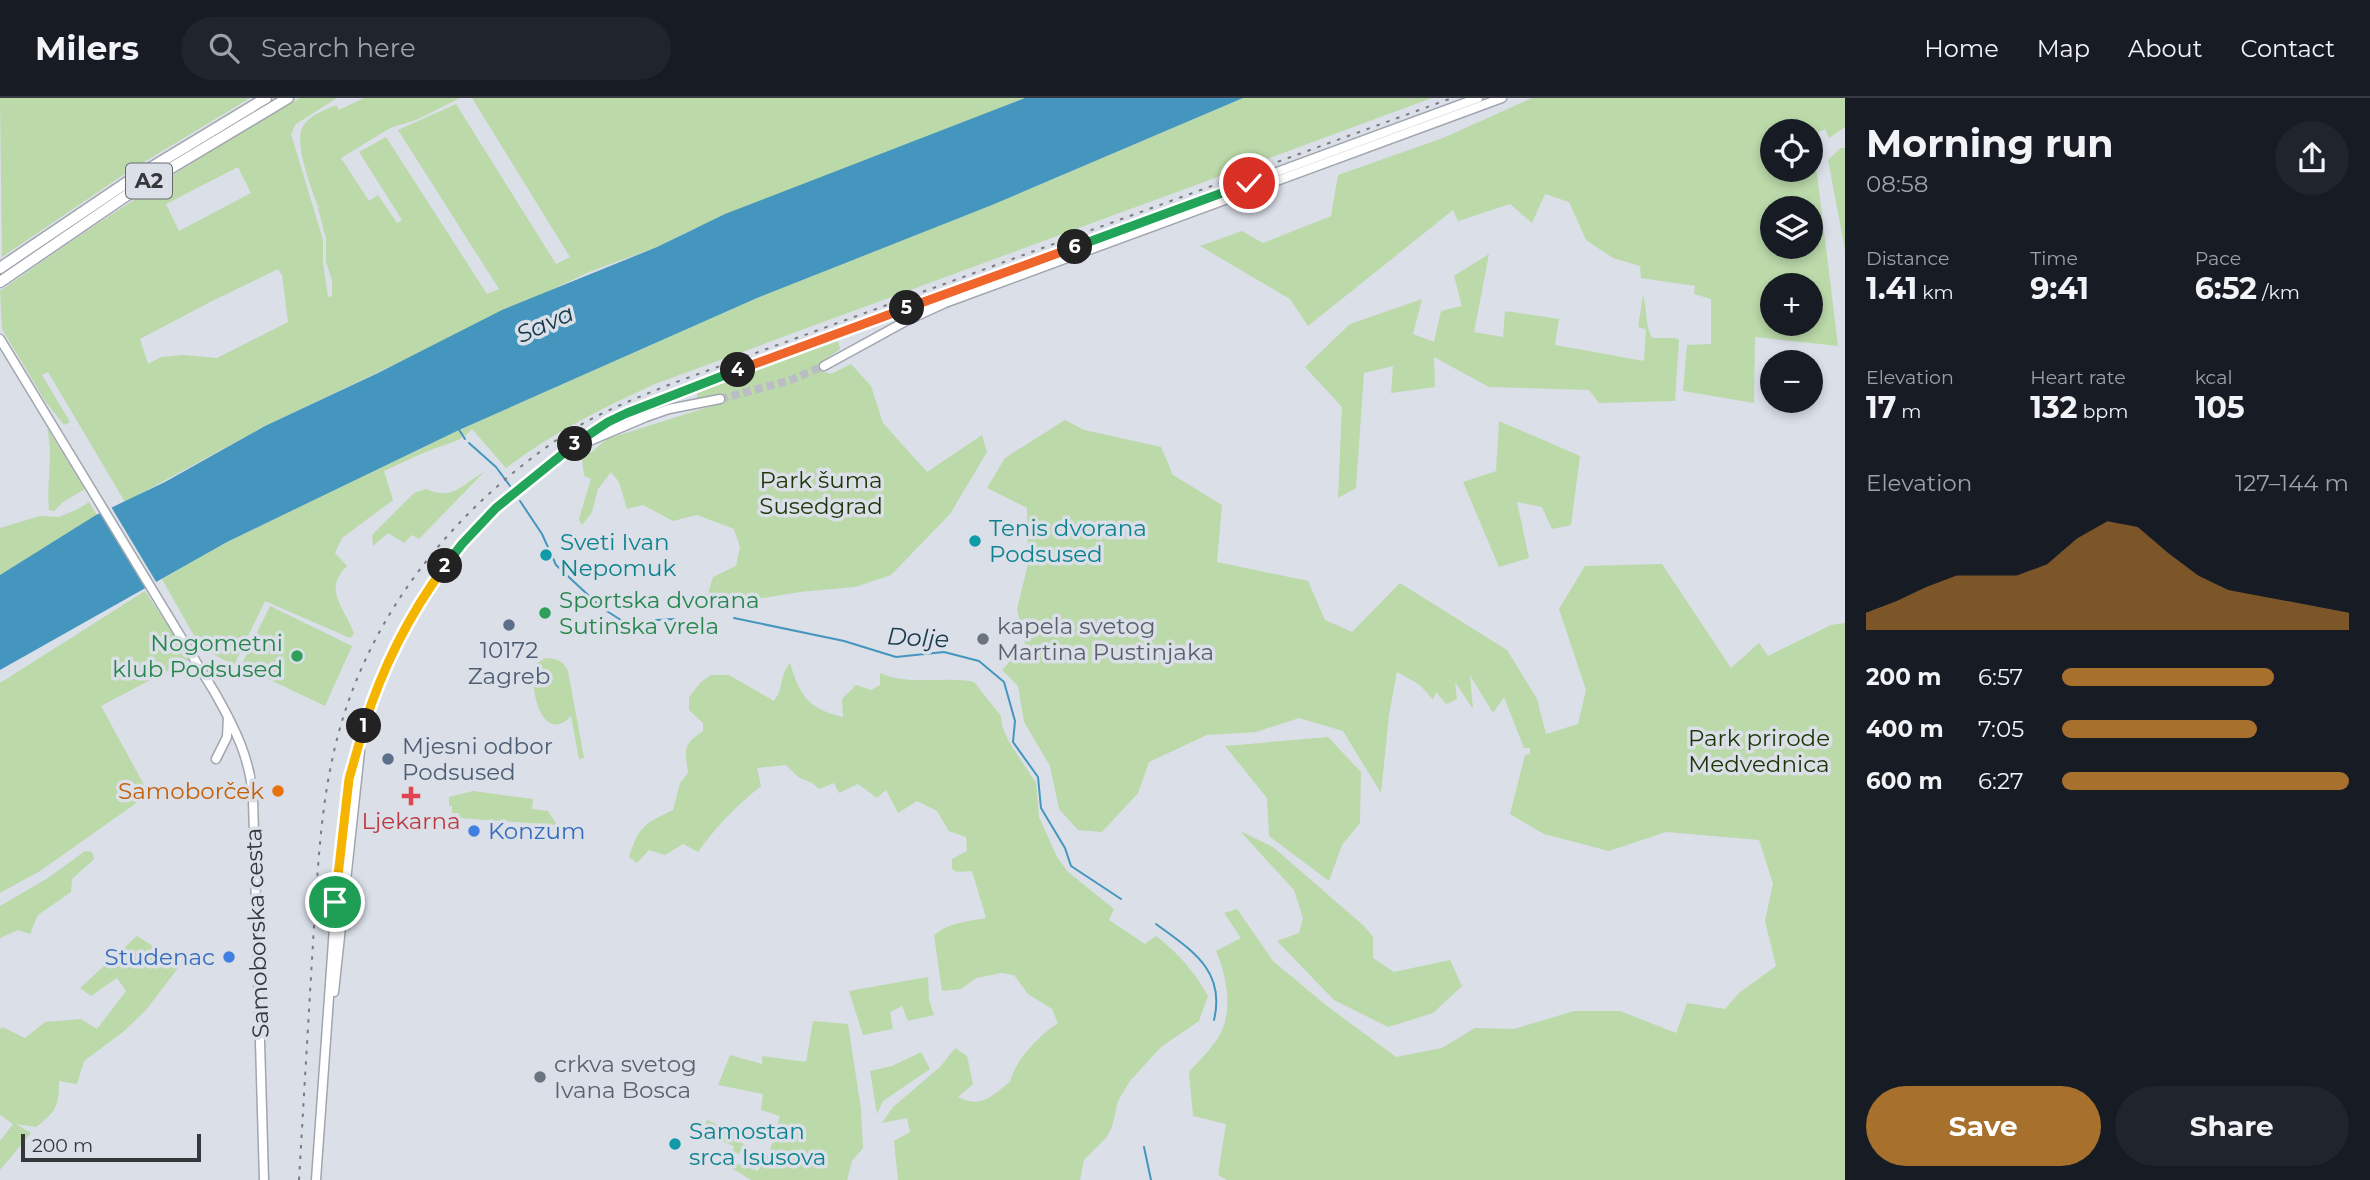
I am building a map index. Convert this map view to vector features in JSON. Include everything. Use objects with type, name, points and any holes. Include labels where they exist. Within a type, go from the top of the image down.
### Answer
[{"type":"highway","name":"A2","points":[[4,265],[159,162],[266,98]]},
{"type":"highway","name":"A2","points":[[0,282],[136,189],[288,98]]},
{"type":"main road","points":[[317,1180],[330,1014],[344,909],[361,738],[375,694],[411,617],[462,544],[496,508],[579,440],[608,422],[686,389],[1478,98]]},
{"type":"main road","points":[[824,366],[945,303],[1502,98]]},
{"type":"main road","name":"Samoborska cesta","points":[[0,339],[228,714],[244,751],[252,786],[264,1180]]},
{"type":"main road","points":[[570,449],[646,417],[720,399]]},
{"type":"main road","points":[[216,759],[227,737],[228,714]]},
{"type":"green space","points":[[0,98],[250,98],[126,173],[2,257]]},
{"type":"green space","points":[[300,98],[337,98],[296,124],[291,134],[323,240],[328,297],[332,296],[332,280],[326,262],[326,239],[318,208],[322,206],[318,207],[304,166],[300,143],[303,126],[310,119],[336,105],[339,110],[364,98],[460,98],[416,120],[390,128],[341,158],[369,201],[378,195],[397,223],[402,220],[359,152],[386,137],[487,294],[499,289],[398,130],[456,104],[556,264],[570,257],[472,98],[1025,98],[589,272],[265,426],[125,502],[48,372],[42,375],[70,422],[64,425],[45,401],[2,329],[0,291],[110,215]],"holes":[[[238,167],[251,193],[179,231],[166,204]],[[278,269],[282,275],[288,322],[217,358],[183,355],[161,357],[148,364],[140,339]]]},
{"type":"green space","points":[[1243,98],[1432,98],[655,384],[578,422],[541,443],[506,468],[472,429],[458,440],[384,471],[393,500],[342,538],[335,553],[347,566],[336,583],[336,591],[354,634],[350,638],[265,601],[234,665],[201,648],[162,579],[227,542],[459,430],[757,298],[992,205]]},
{"type":"green space","points":[[1532,98],[1845,98],[1845,127],[1829,138],[1825,129],[1823,130],[1823,119],[1760,119],[1760,182],[1818,182],[1820,196],[1760,196],[1760,259],[1823,259],[1823,223],[1838,346],[1755,337],[1754,403],[1683,391],[1687,345],[1711,344],[1711,299],[1694,294],[1695,286],[1641,278],[1640,266],[1613,258],[1586,240],[1569,202],[1545,194],[1532,223],[1510,204],[1458,221],[1453,210],[1308,326],[1290,299],[1200,246],[1242,231],[1263,243],[1331,216],[1338,175],[1443,138]]},
{"type":"green space","points":[[1841,148],[1845,148],[1845,250],[1828,160]]},
{"type":"green space","points":[[1489,254],[1474,332],[1503,337],[1505,311],[1559,319],[1555,345],[1644,361],[1646,329],[1638,327],[1643,295],[1652,338],[1679,340],[1675,401],[1599,403],[1589,390],[1489,387],[1434,357],[1435,387],[1391,393],[1393,366],[1364,373],[1356,488],[1338,498],[1342,407],[1305,367],[1350,324],[1422,299],[1413,334],[1434,342],[1441,311],[1462,306],[1454,276]]},
{"type":"green space","name":"Park šuma Susedgrad","points":[[837,337],[840,349],[823,361],[824,372],[831,374],[851,364],[871,386],[883,423],[927,472],[982,435],[987,452],[950,514],[891,575],[855,587],[800,592],[732,603],[709,602],[707,597],[713,577],[736,566],[740,547],[734,529],[697,515],[673,521],[643,505],[627,509],[619,482],[611,472],[598,489],[592,512],[582,525],[579,519],[591,479],[584,476],[582,460],[607,439],[721,403],[722,395],[697,399],[697,389]]},
{"type":"green space","name":"Park prirode Medvednica","points":[[1065,420],[1084,430],[1161,447],[1173,475],[1222,505],[1217,562],[1308,581],[1325,620],[1352,632],[1400,583],[1507,650],[1537,699],[1546,734],[1578,724],[1586,690],[1559,609],[1585,566],[1662,564],[1731,668],[1759,643],[1768,656],[1831,625],[1845,623],[1845,1180],[1227,1180],[1218,1175],[1226,1124],[1193,1116],[1189,1072],[1218,1038],[1226,1017],[1226,983],[1216,951],[1241,938],[1224,913],[1237,909],[1273,961],[1327,1006],[1396,1057],[1442,1048],[1475,1028],[1514,1029],[1574,1011],[1620,1011],[1676,1033],[1687,1003],[1725,1009],[1739,993],[1776,966],[1765,921],[1773,884],[1759,840],[1666,832],[1609,851],[1544,834],[1510,814],[1525,755],[1530,754],[1530,748],[1524,748],[1504,697],[1493,713],[1470,675],[1473,709],[1455,682],[1457,699],[1446,704],[1436,692],[1433,700],[1420,685],[1397,672],[1389,715],[1381,793],[1343,731],[1299,718],[1256,732],[1207,735],[1149,762],[1138,793],[1102,832],[1078,830],[1059,809],[1050,766],[1024,722],[1018,686],[1002,670],[1025,645],[1017,609],[1028,564],[1027,508],[987,488],[1005,458]]},
{"type":"green space","points":[[1499,421],[1580,456],[1571,525],[1552,529],[1542,507],[1517,502],[1529,558],[1499,567],[1463,482],[1496,471]]},
{"type":"green space","points":[[47,428],[85,489],[63,502],[54,511],[49,510],[50,448]]},
{"type":"green space","points":[[484,472],[419,539],[412,535],[404,543],[388,533],[373,546],[372,535],[414,493],[426,489],[451,492]]},
{"type":"green space","points":[[89,502],[97,515],[0,575],[0,528],[40,516],[59,517]]},
{"type":"green space","points":[[145,591],[190,659],[101,706],[149,794],[40,871],[0,893],[0,683]]},
{"type":"green space","name":"Nogometni klub Podsused","points":[[270,606],[352,646],[325,706],[241,666]]},
{"type":"green space","points":[[545,658],[559,661],[568,671],[584,758],[579,759],[571,716],[561,723],[552,724],[539,709],[535,697],[534,673],[536,664]]},
{"type":"green space","points":[[790,663],[807,699],[821,710],[843,717],[842,699],[856,685],[871,690],[880,685],[880,673],[902,679],[974,682],[1001,716],[1009,742],[1036,783],[1039,817],[1057,857],[1068,872],[1114,909],[1109,920],[1145,944],[1156,936],[1171,949],[1185,963],[1208,996],[1199,1021],[1161,1047],[1130,1081],[1118,1101],[1112,1127],[1106,1138],[1084,1160],[1080,1180],[898,1180],[894,1141],[910,1132],[907,1118],[882,1123],[893,1107],[940,1067],[955,1048],[967,1056],[973,1084],[958,1097],[974,1102],[992,1096],[1010,1082],[1017,1065],[1029,1049],[1058,1023],[1052,1009],[1028,994],[1014,975],[1001,973],[976,978],[961,989],[942,991],[934,935],[952,925],[986,918],[972,871],[957,872],[952,869],[952,859],[967,851],[966,837],[949,831],[937,811],[917,801],[898,813],[886,790],[877,798],[858,784],[839,793],[834,783],[819,789],[798,777],[786,765],[757,768],[761,786],[727,816],[698,852],[683,844],[665,855],[649,850],[637,863],[629,857],[644,827],[673,810],[680,783],[688,773],[686,748],[691,740],[703,731],[703,723],[689,710],[689,697],[701,682],[711,675],[729,675],[774,701]]},
{"type":"green space","points":[[1328,737],[1361,772],[1360,823],[1342,845],[1329,881],[1269,836],[1267,798],[1225,746]]},
{"type":"green space","points":[[473,791],[533,799],[532,809],[548,811],[557,825],[459,818],[459,813],[452,813],[449,797]]},
{"type":"green space","points":[[1240,831],[1273,847],[1364,926],[1373,937],[1373,958],[1394,972],[1450,960],[1462,986],[1433,1013],[1388,1027],[1334,1000],[1277,941],[1299,933],[1303,918],[1294,890]]},
{"type":"green space","points":[[85,851],[92,852],[94,859],[72,879],[71,892],[38,915],[30,934],[18,930],[0,938],[0,906],[48,878]]},
{"type":"green space","points":[[137,936],[181,964],[146,1010],[123,1032],[84,1061],[77,1084],[59,1081],[57,1103],[48,1117],[36,1127],[16,1124],[31,1133],[0,1170],[0,1141],[13,1124],[0,1115],[0,1029],[2,1027],[25,1038],[45,1022],[81,1019],[97,1029],[126,991],[117,978],[91,996],[80,988]]},
{"type":"green space","points":[[928,977],[929,1000],[934,1015],[908,1021],[902,1006],[890,1012],[893,1029],[863,1035],[849,991]]},
{"type":"green space","points":[[813,1021],[848,1024],[861,1109],[863,1148],[852,1161],[847,1180],[751,1180],[727,1165],[729,1161],[758,1171],[769,1153],[780,1116],[761,1110],[763,1094],[718,1085],[730,1055],[762,1064],[762,1056],[806,1062]]},
{"type":"green space","points":[[921,1052],[930,1069],[883,1101],[877,1114],[870,1071],[892,1066]]},
{"type":"green space","points":[[707,1120],[741,1134],[740,1142],[744,1144],[739,1154],[733,1151],[734,1146],[702,1133]]},
{"type":"water","name":"Sava","points":[[1025,98],[1243,98],[992,205],[757,298],[459,430],[227,542],[0,670],[0,575],[96,515],[165,482],[265,426],[502,310],[657,247],[725,214]]},
{"type":"pier","points":[[110,505],[158,585],[147,591],[98,510]]},
{"type":"waterway","name":"Dolje","points":[[458,428],[465,439]]},
{"type":"waterway","name":"Dolje","points":[[469,443],[496,467],[510,486]]},
{"type":"waterway","name":"Dolje","points":[[520,501],[542,534],[556,565],[602,608],[624,622],[674,619]]},
{"type":"waterway","name":"Dolje","points":[[734,618],[844,641],[896,657],[944,652],[979,661],[1004,682],[1015,721],[1013,742],[1038,777],[1041,808],[1065,848],[1071,866],[1121,899]]},
{"type":"waterway","name":"Dolje","points":[[1156,924],[1203,963],[1215,988],[1214,1020]]},
{"type":"waterway","name":"Dolje","points":[[1144,1147],[1151,1180]]},
{"type":"tunnel","points":[[720,399],[788,381],[824,366]]},
{"type":"railway","points":[[299,1180],[319,858],[326,791],[335,747],[349,699],[368,654],[391,611],[450,533],[484,498],[521,466],[561,437],[601,414],[643,395],[1452,98]]},
{"type":"place","name":"Tenis dvorana Podsused","points":[[975,541]]},
{"type":"place","name":"Sveti Ivan Nepomuk","points":[[546,555]]},
{"type":"place","name":"Sportska dvorana Sutinska vrela","points":[[545,613]]},
{"type":"place","name":"10172 Zagreb","points":[[509,625]]},
{"type":"place","name":"kapela svetog Martina Pustinjaka","points":[[983,639]]},
{"type":"place","name":"Nogometni klub Podsused","points":[[297,656]]},
{"type":"place","name":"Mjesni odbor Podsused","points":[[388,759]]},
{"type":"place","name":"Samoborček","points":[[278,791]]},
{"type":"place","name":"Ljekarna","points":[[411,796]]},
{"type":"place","name":"Konzum","points":[[474,831]]},
{"type":"place","name":"Studenac","points":[[229,957]]},
{"type":"place","name":"crkva svetog Ivana Bosca","points":[[540,1077]]},
{"type":"place","name":"Samostan srca Isusova","points":[[675,1144]]},
{"type":"route","points":[[335,902],[352,766],[375,694],[394,650],[435,579],[462,544],[482,521],[544,467],[608,422],[686,389],[1249,183]]}]
